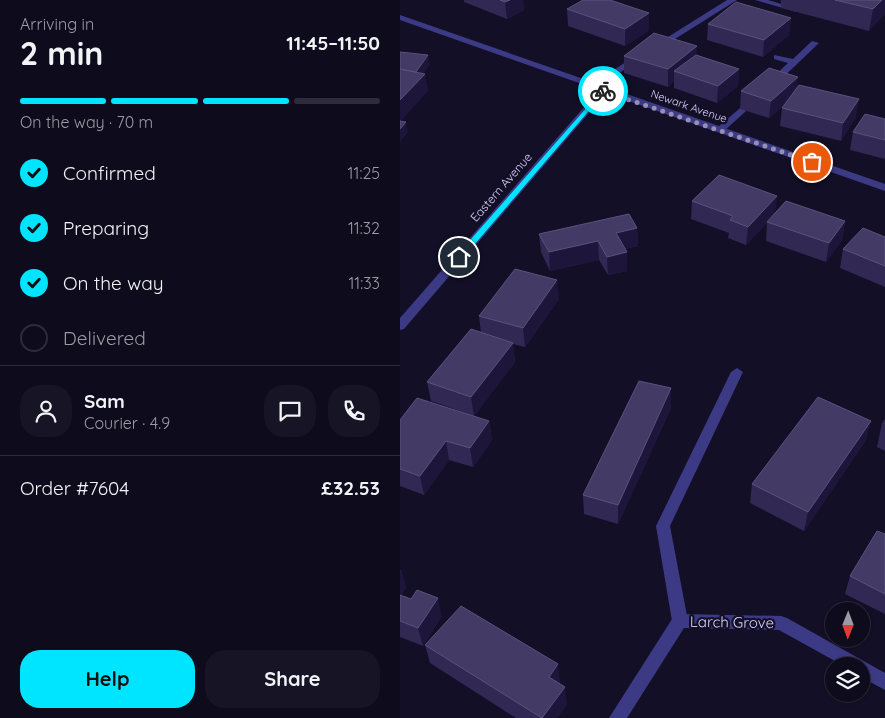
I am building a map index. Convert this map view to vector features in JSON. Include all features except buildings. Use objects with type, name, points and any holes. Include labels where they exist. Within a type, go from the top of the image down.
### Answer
[{"type":"street","points":[[593,86],[733,0]]},
{"type":"street","points":[[759,0],[806,12]]},
{"type":"street","name":"Newark Avenue","points":[[400,17],[885,188]]},
{"type":"street","points":[[720,130],[815,43]]},
{"type":"street","points":[[778,56],[795,62]]},
{"type":"street","name":"Eastern Avenue","points":[[400,326],[604,90]]},
{"type":"street","points":[[680,621],[663,526],[736,372]]},
{"type":"street","name":"Larch Grove","points":[[617,718],[680,621],[780,623],[842,657]]},
{"type":"street","points":[[870,673],[885,682]]},
{"type":"way so far","points":[[603,91],[620,95],[812,162]]},
{"type":"route","points":[[459,257],[603,91]]}]
